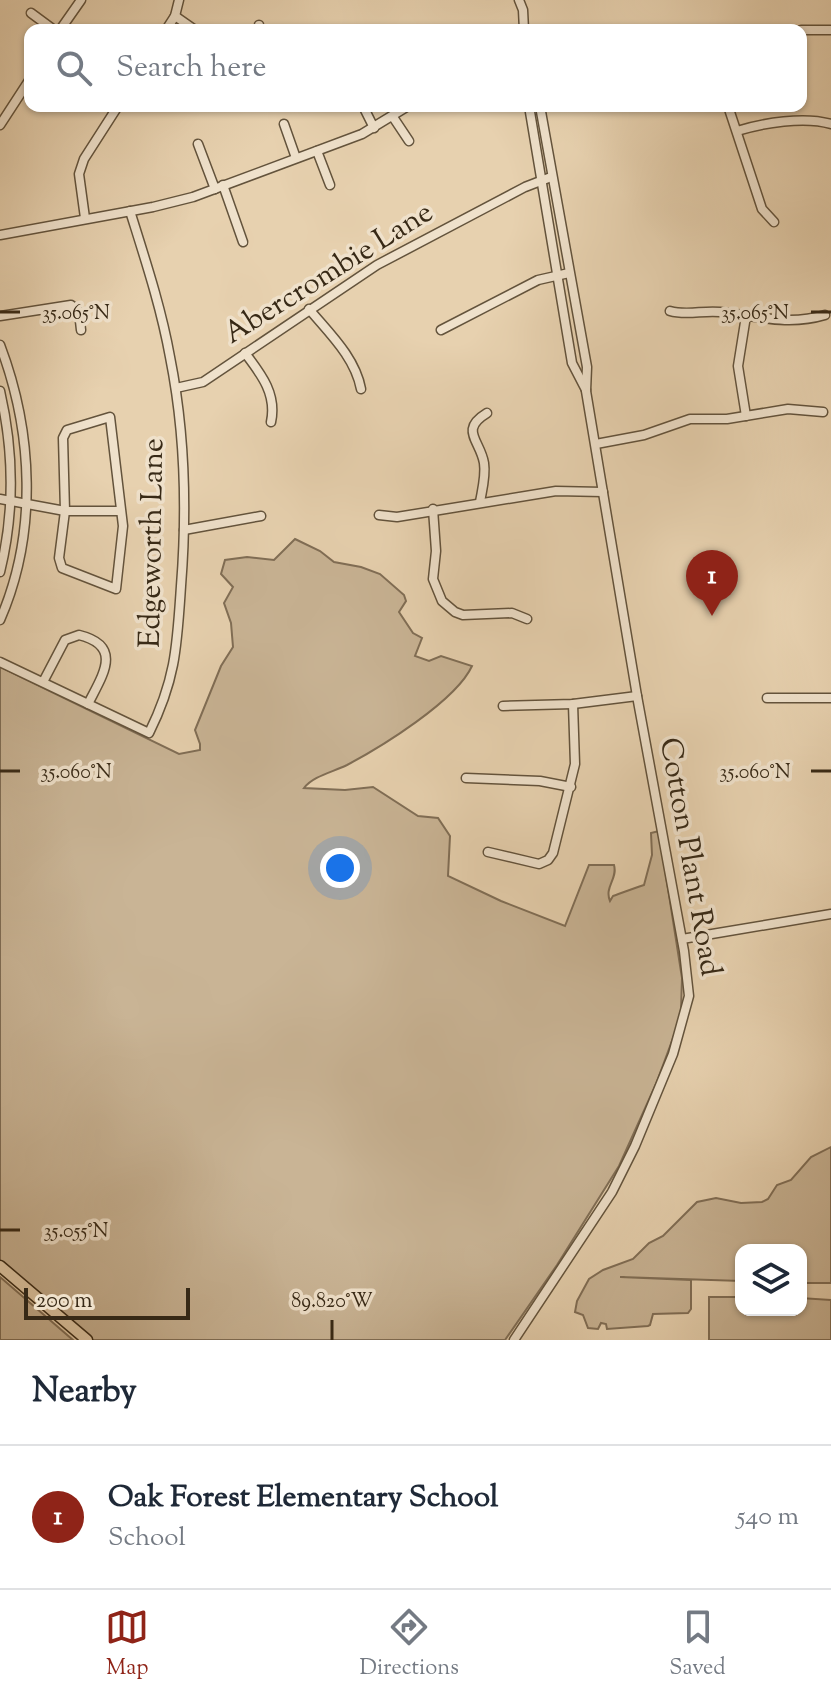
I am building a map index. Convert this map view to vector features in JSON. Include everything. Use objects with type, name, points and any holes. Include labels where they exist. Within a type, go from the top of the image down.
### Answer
[{"type":"main road","points":[[0,1266],[87,1340]]},
{"type":"street","points":[[64,24],[81,0]]},
{"type":"street","points":[[170,24],[179,0]]},
{"type":"street","points":[[519,0],[524,24]]},
{"type":"street","points":[[31,13],[46,24]]},
{"type":"street","points":[[175,16],[186,24]]},
{"type":"street","points":[[807,30],[831,30]]},
{"type":"street","points":[[0,125],[24,88]]},
{"type":"street","points":[[85,218],[79,174],[84,159],[114,112]]},
{"type":"street","points":[[366,112],[374,128]]},
{"type":"street","points":[[0,235],[175,202],[317,151],[374,128],[400,112]]},
{"type":"street","name":"Cotton Plant Road","points":[[530,112],[572,363],[586,391]]},
{"type":"street","name":"Cotton Plant Road","points":[[514,1340],[612,1192],[635,1146],[673,1054],[686,1010],[689,983],[637,696],[586,391],[587,367],[541,112]]},
{"type":"street","points":[[730,112],[762,209],[774,222]]},
{"type":"street","points":[[393,117],[409,141]]},
{"type":"street","points":[[737,131],[766,123],[819,121],[831,124]]},
{"type":"street","points":[[284,124],[296,158]]},
{"type":"street","points":[[198,144],[243,242]]},
{"type":"street","points":[[317,151],[330,185]]},
{"type":"street","name":"Abercrombie Lane","points":[[176,388],[199,384],[377,265],[551,177]]},
{"type":"street","name":"Edgeworth Lane","points":[[88,704],[149,733],[165,699],[174,667],[184,530],[184,483],[176,388],[158,302],[130,211]]},
{"type":"street","points":[[441,330],[538,280],[569,273]]},
{"type":"street","points":[[0,316],[71,305],[79,312],[81,330]]},
{"type":"street","points":[[309,309],[342,348],[358,375],[361,389]]},
{"type":"street","points":[[670,311],[718,311],[793,322],[825,315]]},
{"type":"street","points":[[746,316],[738,366],[746,416]]},
{"type":"street","points":[[0,345],[15,391],[25,448],[26,503],[16,573],[0,620]]},
{"type":"street","points":[[245,353],[267,384],[272,406],[271,422]]},
{"type":"street","points":[[0,572],[11,501],[11,454],[0,392],[15,391]]},
{"type":"street","points":[[596,444],[644,435],[690,419],[746,416],[788,409],[823,412]]},
{"type":"street","points":[[480,502],[484,467],[472,428],[475,420],[487,413]]},
{"type":"street","points":[[110,417],[123,526],[116,589],[62,568],[59,558],[65,511],[63,438],[67,430],[110,417]]},
{"type":"street","points":[[379,515],[397,517],[556,491],[603,492]]},
{"type":"street","points":[[0,499],[65,511],[119,511]]},
{"type":"street","points":[[433,509],[436,551],[433,579],[442,601],[463,615],[512,613],[527,619]]},
{"type":"street","points":[[184,530],[261,516]]},
{"type":"street","points":[[0,662],[88,704],[107,660],[104,648],[96,641],[79,635],[65,640],[43,682]]},
{"type":"street","points":[[503,706],[573,704],[637,696]]},
{"type":"street","points":[[767,698],[831,698]]},
{"type":"street","points":[[488,852],[535,864],[548,860],[555,849],[576,754],[573,704]]},
{"type":"street","points":[[466,778],[540,781],[571,787]]},
{"type":"street","points":[[682,939],[831,914]]},
{"type":"shaded area","points":[[295,539],[334,562],[380,574],[404,595],[406,601],[399,612],[413,633],[422,638],[415,656],[429,661],[441,656],[472,666],[450,694],[416,722],[304,788],[345,790],[373,787],[418,816],[438,818],[450,836],[448,876],[565,926],[589,865],[614,865],[610,901],[613,896],[644,885],[652,855],[651,833],[659,831],[682,978],[681,1010],[676,1030],[656,1084],[619,1166],[505,1340],[90,1340],[0,1267],[0,667],[179,754],[200,750],[195,730],[221,666],[233,647],[231,623],[224,603],[233,587],[221,574],[225,560],[247,557],[274,560]]},
{"type":"shaded area","points":[[831,1147],[831,1283],[807,1283],[807,1244],[735,1244],[735,1281],[620,1277],[691,1280],[691,1309],[688,1313],[653,1314],[648,1326],[607,1329],[606,1324],[601,1323],[598,1329],[588,1328],[583,1315],[575,1312],[577,1301],[589,1279],[603,1270],[633,1259],[649,1243],[663,1236],[697,1202],[716,1198],[741,1203],[762,1202],[768,1199],[777,1185],[791,1180],[811,1157]]},
{"type":"shaded area","points":[[0,1277],[73,1340],[0,1340]]},
{"type":"shaded area","points":[[709,1297],[735,1297],[735,1316],[807,1316],[807,1298],[831,1300],[831,1340],[709,1340]]},
{"type":"place","name":"Oak Forest Elementary School","points":[[712,616]]}]
